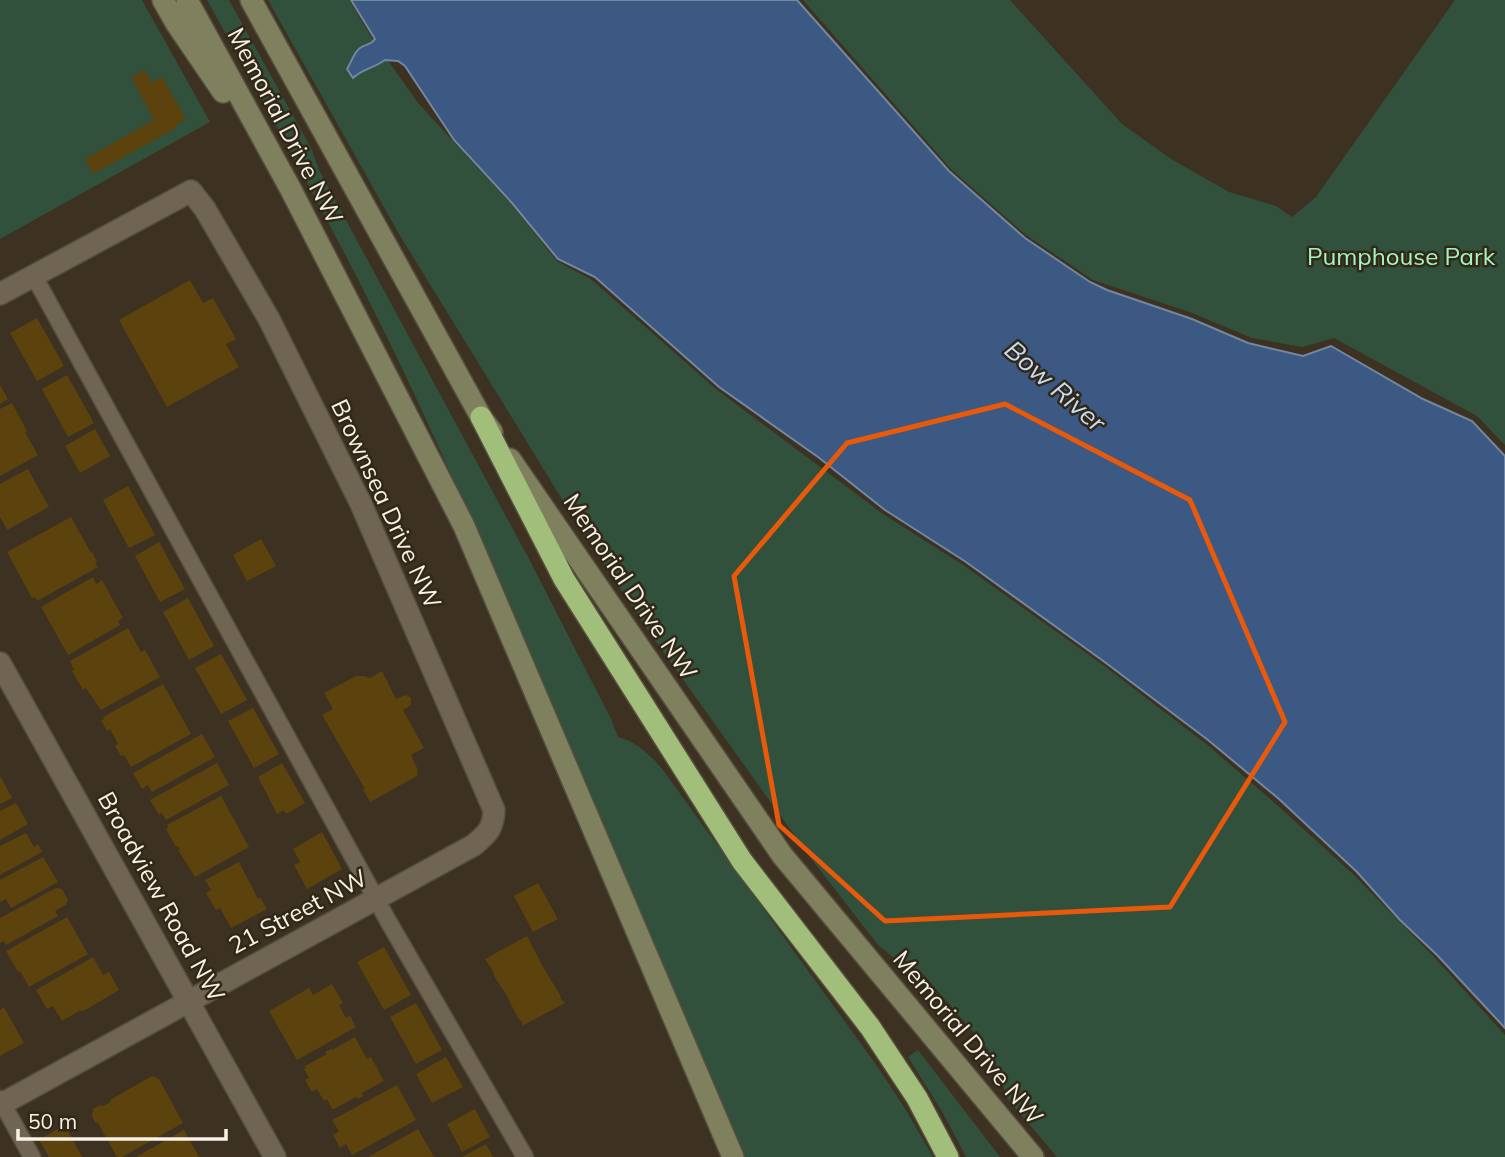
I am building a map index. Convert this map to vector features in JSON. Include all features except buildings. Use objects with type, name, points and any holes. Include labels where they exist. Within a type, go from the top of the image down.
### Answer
[{"type":"highway","points":[[481,417],[564,579],[586,615],[742,861],[870,1027],[917,1098],[948,1157]]},
{"type":"main road","points":[[163,0],[176,23],[290,188]]},
{"type":"main road","name":"Memorial Drive NW","points":[[187,0],[290,188],[464,526],[733,1157]]},
{"type":"main road","name":"Memorial Drive NW","points":[[251,0],[481,417],[782,855],[1033,1157]]},
{"type":"street","name":"Brownsea Drive NW","points":[[34,276],[191,191],[205,209],[269,319],[361,504],[489,797],[494,810],[494,825],[474,845]]},
{"type":"street","points":[[0,294],[34,276]]},
{"type":"street","name":"Broadview Road NW","points":[[0,663],[275,1157]]},
{"type":"street","name":"21 Street NW","points":[[1,1102],[474,845]]},
{"type":"lane","points":[[34,276],[376,899],[525,1157]]},
{"type":"lane","points":[[1,1102],[32,1157]]},
{"type":"highlighted area","points":[[1005,404],[1190,500],[1285,722],[1170,907],[885,921],[779,825],[734,576],[847,443]]},
{"type":"green space","points":[[0,0],[142,0],[210,122],[0,239]]},
{"type":"green space","points":[[207,0],[229,0],[311,148],[320,172],[529,559],[618,737],[648,754],[663,770],[877,1066],[933,1157],[743,1157],[531,657],[429,426],[332,229]]},
{"type":"green space","points":[[268,0],[349,0],[418,103],[511,204],[557,261],[592,280],[717,390],[883,514],[963,565],[1103,665],[1205,743],[1354,875],[1505,1035],[1505,1157],[1057,1157],[1007,1098],[995,1061],[987,1048],[924,975],[894,958],[878,945],[810,857],[654,639],[576,522],[399,234]]},
{"type":"green space","name":"Pumphouse Park","points":[[803,0],[1010,0],[1122,124],[1171,159],[1229,192],[1276,206],[1292,217],[1316,197],[1455,0],[1505,0],[1505,445],[1477,416],[1334,338],[1302,347],[1252,338],[1192,313],[1093,280],[1026,235],[951,169]]},
{"type":"green space","points":[[918,1050],[1000,1157],[966,1157],[943,1113],[908,1057]]},
{"type":"water","name":"Bow River","points":[[351,0],[797,0],[949,171],[1025,238],[1090,282],[1192,319],[1248,343],[1303,356],[1331,346],[1423,399],[1472,421],[1505,456],[1505,1028],[1357,872],[1279,799],[1208,740],[1106,663],[966,562],[885,510],[818,457],[719,387],[595,277],[558,259],[512,203],[454,140],[405,66],[398,61],[385,60],[353,78],[347,69],[354,55],[375,39]]}]
